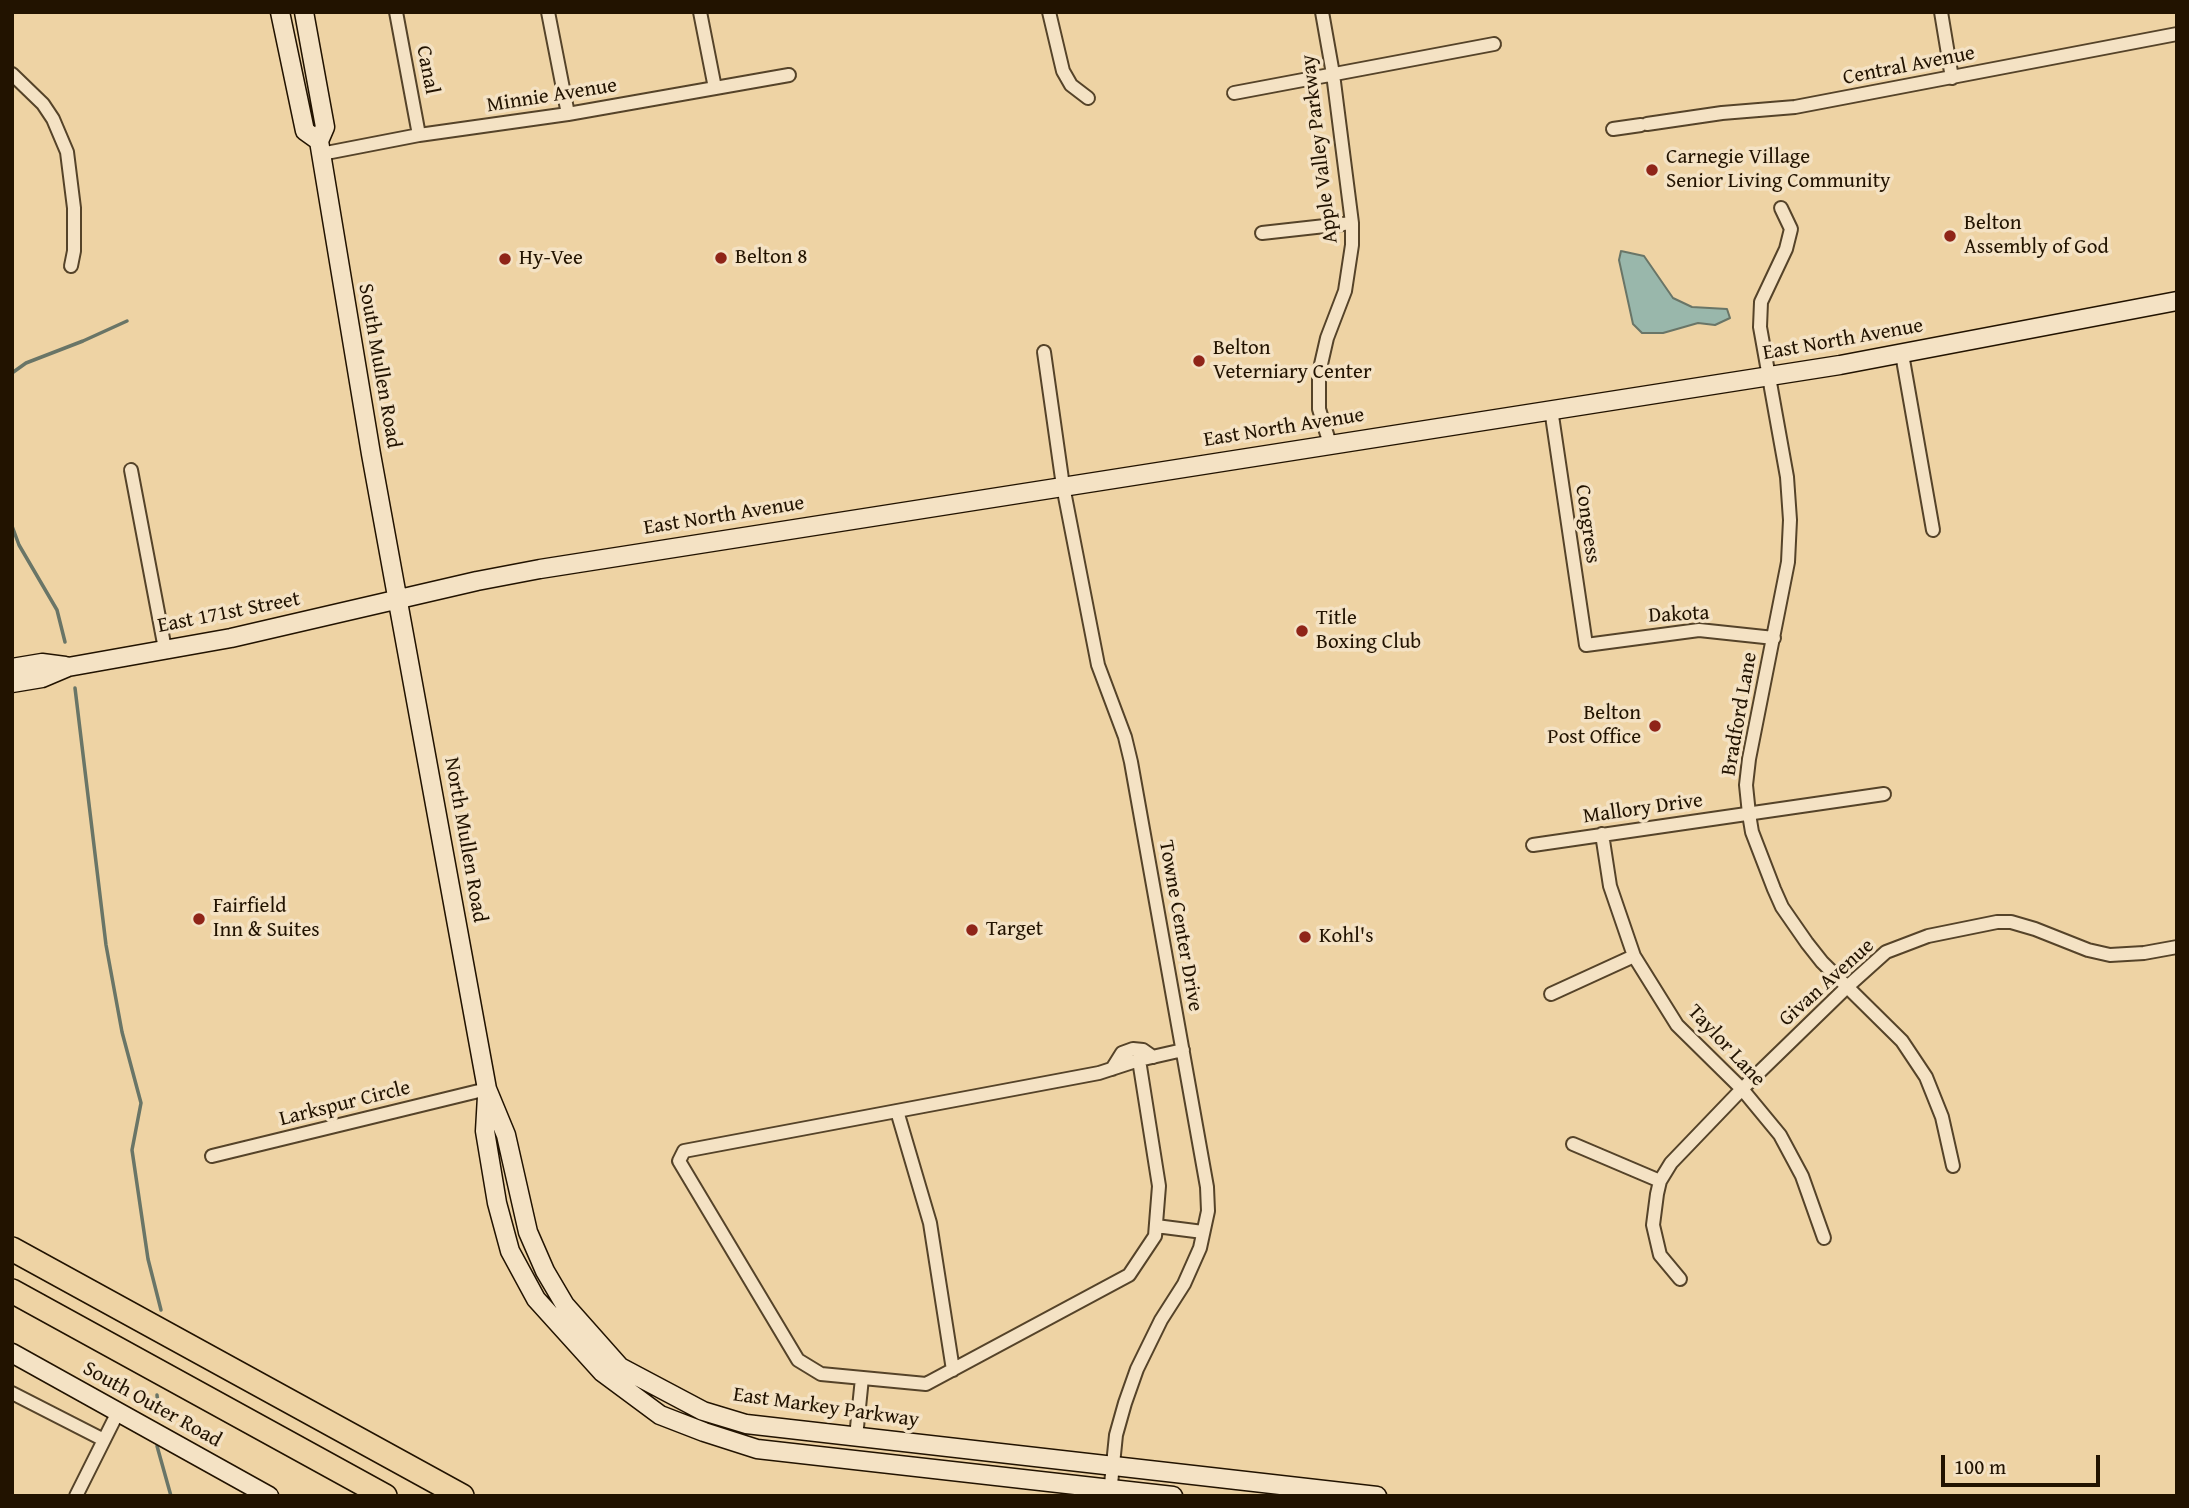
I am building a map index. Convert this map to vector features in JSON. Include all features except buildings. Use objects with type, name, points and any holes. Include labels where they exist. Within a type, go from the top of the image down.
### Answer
[{"type":"highway","points":[[12,1247],[462,1496]]},
{"type":"highway","points":[[12,1291],[385,1496]]},
{"type":"street","name":"South Mullen Road","points":[[279,12],[305,131],[320,147]]},
{"type":"street","name":"South Mullen Road","points":[[304,12],[325,127],[320,147],[397,599]]},
{"type":"street","name":"Canal","points":[[396,12],[419,135]]},
{"type":"street","points":[[548,12],[568,114]]},
{"type":"street","points":[[701,12],[715,88]]},
{"type":"street","points":[[1049,12],[1063,71],[1071,85],[1088,98]]},
{"type":"street","name":"Apple Valley Parkway","points":[[1322,12],[1333,74],[1352,223],[1350,268],[1345,291],[1319,373],[1319,409],[1329,444]]},
{"type":"street","points":[[1941,12],[1952,78]]},
{"type":"street","name":"Central Avenue","points":[[1614,129],[1722,113],[1794,107],[2177,34]]},
{"type":"street","points":[[1234,93],[1494,44]]},
{"type":"street","points":[[12,74],[43,104],[53,119],[67,152],[74,208],[74,251],[71,266]]},
{"type":"street","name":"Minnie Avenue","points":[[320,147],[568,114],[789,75]]},
{"type":"street","name":"Bradford Lane","points":[[1781,208],[1791,229],[1786,249],[1760,302],[1760,327],[1787,477],[1790,520],[1788,562],[1749,759],[1746,785],[1749,814],[1766,871],[1783,907],[1807,943],[1902,1041],[1926,1077],[1942,1117],[1953,1166]]},
{"type":"street","points":[[1262,233],[1352,223]]},
{"type":"street","name":"East North Avenue","points":[[397,599],[477,580],[540,569],[1902,354],[2177,301]]},
{"type":"street","name":"Towne Center Drive","points":[[1044,352],[1063,486],[1098,665],[1125,737],[1131,762],[1208,1187],[1208,1211],[1200,1248],[1184,1284],[1161,1321],[1137,1369],[1116,1435],[1110,1492]]},
{"type":"street","points":[[1902,354],[1933,530]]},
{"type":"street","name":"Congress","points":[[1551,409],[1586,645]]},
{"type":"street","points":[[131,470],[165,649]]},
{"type":"street","name":"East 171st Street","points":[[14,672],[42,678],[68,667],[231,638],[397,599]]},
{"type":"street","name":"North Mullen Road","points":[[397,599],[487,1089]]},
{"type":"street","name":"Dakota","points":[[1586,645],[1699,630],[1774,638]]},
{"type":"street","name":"Mallory Drive","points":[[1533,845],[1884,794]]},
{"type":"street","name":"Taylor Lane","points":[[1602,834],[1610,886],[1634,956],[1677,1025],[1742,1090],[1780,1135],[1792,1154],[1824,1238]]},
{"type":"street","name":"Givan Avenue","points":[[1679,1279],[1660,1255],[1653,1209],[1660,1181],[1671,1163],[1742,1090],[1886,952],[1928,936],[1997,922],[2011,922],[2035,929],[2088,950],[2110,955],[2177,947]]},
{"type":"street","points":[[1551,994],[1634,956]]},
{"type":"street","points":[[1112,1069],[1122,1052],[1143,1050],[1153,1057]]},
{"type":"street","points":[[1139,1060],[1159,1186],[1155,1236],[1129,1275],[926,1384],[821,1374],[797,1360],[679,1161],[684,1151],[1112,1069],[1139,1060],[1183,1050]]},
{"type":"street","points":[[487,1089],[485,1130],[497,1203],[510,1251],[536,1299],[602,1372],[660,1415],[757,1449],[1110,1492],[1173,1496]]},
{"type":"street","name":"Larkspur Circle","points":[[212,1156],[487,1089]]},
{"type":"street","name":"East Markey Parkway","points":[[487,1089],[506,1135],[528,1232],[545,1271],[565,1305],[620,1367],[703,1411],[746,1424],[1377,1496]]},
{"type":"street","points":[[897,1111],[930,1223],[953,1370]]},
{"type":"street","points":[[1573,1144],[1660,1181]]},
{"type":"street","points":[[1156,1226],[1203,1232]]},
{"type":"street","name":"South Outer Road","points":[[12,1353],[269,1496]]},
{"type":"street","points":[[856,1437],[862,1378]]},
{"type":"street","points":[[12,1393],[104,1440]]},
{"type":"street","points":[[76,1496],[118,1412]]},
{"type":"shaded area","points":[[1621,251],[1644,256],[1673,298],[1692,307],[1727,309],[1730,318],[1715,325],[1698,323],[1663,333],[1642,333],[1633,324],[1619,260]]},
{"type":"waterway","points":[[12,373],[26,363],[127,321]]},
{"type":"waterway","points":[[12,526],[19,545],[57,610],[65,642]]},
{"type":"waterway","points":[[75,688],[106,945],[122,1032],[141,1103],[132,1150],[148,1259],[161,1310]]},
{"type":"waterway","points":[[157,1395],[159,1413]]},
{"type":"waterway","points":[[157,1446],[171,1496]]},
{"type":"place","name":"Carnegie Village Senior Living Community","points":[[1652,170]]},
{"type":"place","name":"Belton Assembly of God","points":[[1950,236]]},
{"type":"place","name":"Belton 8","points":[[721,258]]},
{"type":"place","name":"Hy-Vee","points":[[505,259]]},
{"type":"place","name":"Belton Veterniary Center","points":[[1199,361]]},
{"type":"place","name":"Title Boxing Club","points":[[1302,631]]},
{"type":"place","name":"Belton Post Office","points":[[1655,726]]},
{"type":"place","name":"Fairfield Inn & Suites","points":[[199,919]]},
{"type":"place","name":"Target","points":[[972,930]]},
{"type":"place","name":"Kohl's","points":[[1305,937]]}]
